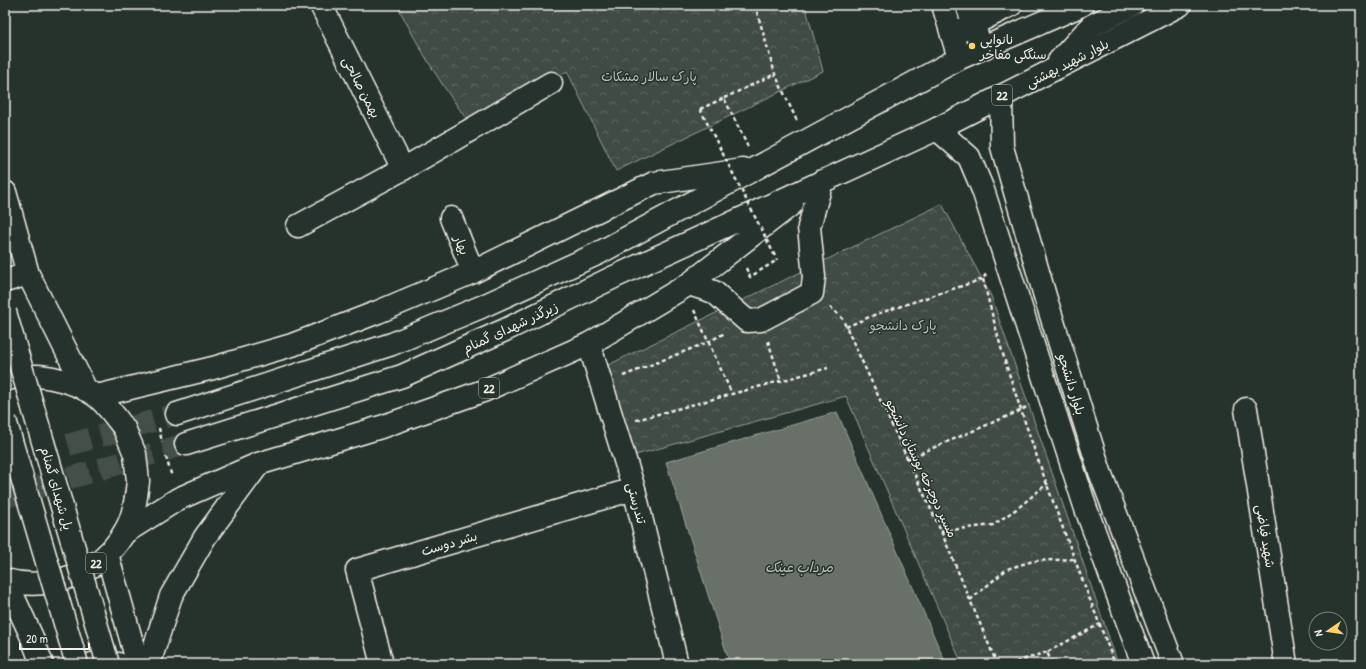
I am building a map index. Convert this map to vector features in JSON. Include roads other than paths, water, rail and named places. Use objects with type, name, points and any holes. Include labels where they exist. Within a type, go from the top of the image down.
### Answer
[{"type":"main road","name":"بهمن صالحی","points":[[321,5],[403,169]]},
{"type":"main road","points":[[943,5],[960,58]]},
{"type":"main road","points":[[952,35],[970,15],[1011,5]]},
{"type":"main road","points":[[177,414],[392,344],[481,307],[598,254],[960,58],[1082,5]]},
{"type":"main road","points":[[1051,71],[1091,26],[1132,5]]},
{"type":"main road","name":"بلوار شهید بهشتی","points":[[822,181],[937,129],[1180,5]]},
{"type":"main road","points":[[970,15],[981,49]]},
{"type":"main road","points":[[298,226],[403,169],[551,83]]},
{"type":"main road","name":"بلوار دانشجو","points":[[1001,96],[1002,147],[1045,296],[1100,472],[1173,664]]},
{"type":"main road","name":"بلوار دانشجو","points":[[937,129],[969,157],[984,190],[1086,509],[1143,664]]},
{"type":"main road","points":[[5,192],[28,274],[92,393],[213,368],[292,344],[378,312],[473,272],[654,183],[758,167]]},
{"type":"main road","points":[[984,190],[984,181],[988,175],[996,171],[1004,173],[1010,178]]},
{"type":"main road","points":[[686,286],[714,292],[747,321],[760,320],[812,293],[814,277],[809,227],[822,181]]},
{"type":"main road","name":"22","points":[[124,533],[178,499],[258,464],[381,427],[483,391],[589,344],[686,286],[822,181]]},
{"type":"main road","name":"زیرگذر شهدای گمنام","points":[[186,444],[402,376],[505,330],[614,277],[822,181]]},
{"type":"main road","name":"بهار","points":[[451,218],[473,272]]},
{"type":"main road","points":[[5,281],[28,274]]},
{"type":"main road","name":"پل شهدای گمنام","points":[[5,312],[108,664]]},
{"type":"main road","name":"تندرستی","points":[[589,344],[634,489],[677,664]]},
{"type":"main road","name":"22","points":[[5,380],[34,375],[61,379],[92,393],[124,428],[134,454],[138,481],[134,508],[124,533],[107,554],[86,571],[60,581],[34,585],[6,581]]},
{"type":"main road","name":"شهید فیاضی","points":[[1246,409],[1286,664]]},
{"type":"main road","points":[[5,420],[77,664]]},
{"type":"main road","points":[[149,664],[171,596],[206,537],[258,464]]},
{"type":"main road","name":"بشر دوست","points":[[382,664],[357,570],[634,489]]},
{"type":"main road","points":[[1086,509],[1110,500]]},
{"type":"main road","name":"22","points":[[107,554],[138,664]]},
{"type":"main road","name":"22","points":[[6,581],[31,635],[42,664]]},
{"type":"main road","points":[[92,664],[101,662],[118,664]]},
{"type":"water","name":"مرداب عینک","points":[[837,412],[946,664],[730,664],[666,462]]},
{"type":"tunnel","points":[[5,463],[177,414]]},
{"type":"tunnel","points":[[5,497],[186,444]]},
{"type":"place","name":"نانوایی سنگکی مفاخر","points":[[972,46]]},
{"type":"park label","name":"پارک سالار مشکات","points":[[649,76]]},
{"type":"park label","name":"پارک دانشجو","points":[[903,325]]}]
